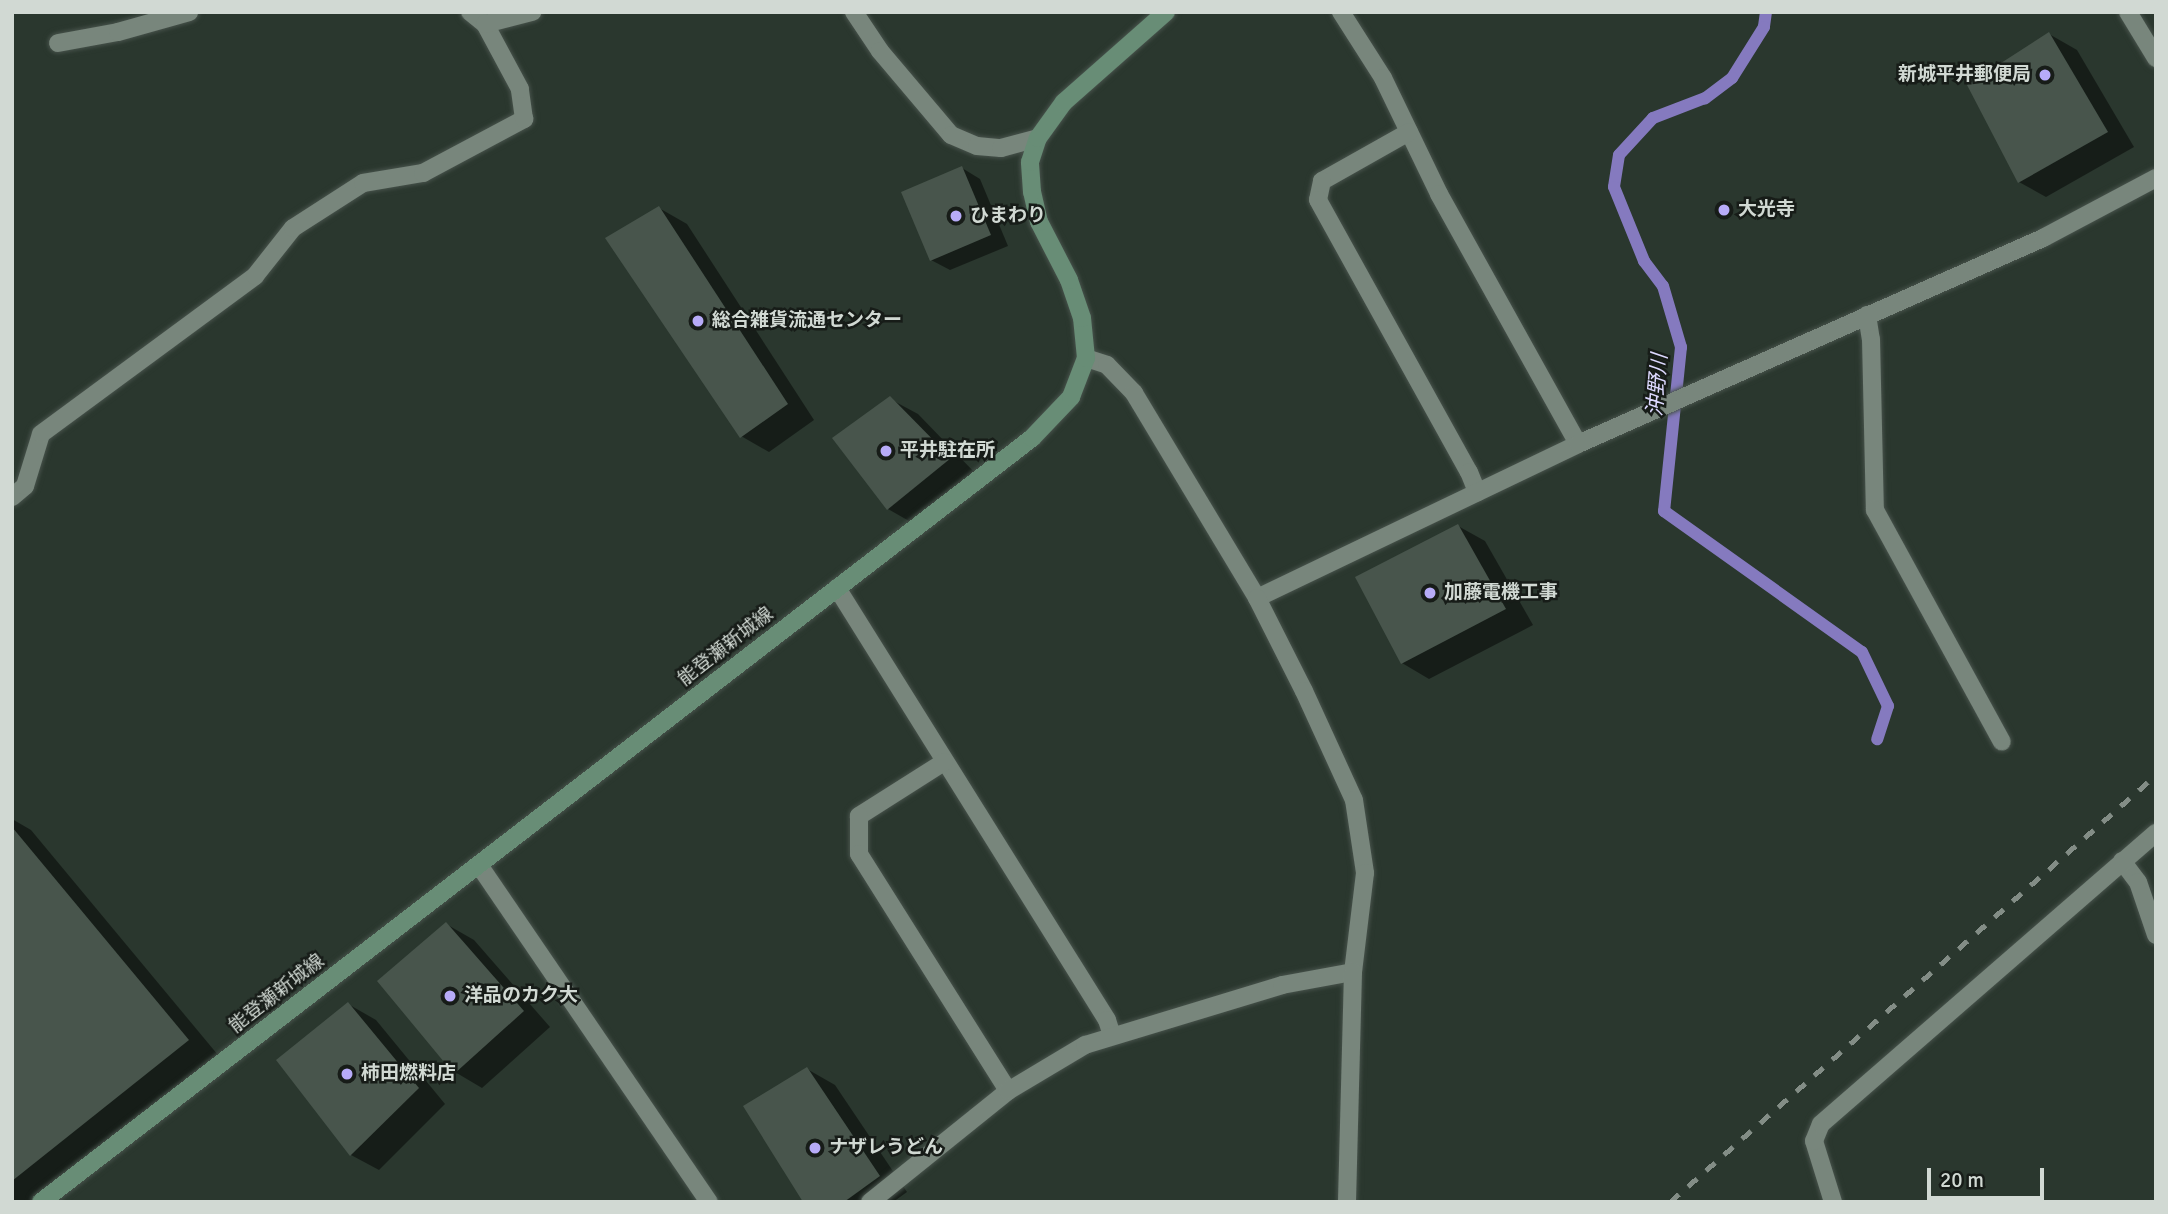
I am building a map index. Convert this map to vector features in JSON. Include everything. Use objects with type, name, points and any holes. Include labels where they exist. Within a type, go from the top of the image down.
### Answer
[{"type":"main road","name":"能登瀬新城線","points":[[41,1202],[1032,438],[1071,397],[1086,358],[1082,318],[1069,281],[1040,222],[1032,192],[1030,162],[1038,138],[1064,102],[1166,12]]},
{"type":"street","points":[[58,44],[118,32],[189,12]]},
{"type":"street","points":[[12,496],[24,486],[41,434],[255,276],[293,228],[363,183],[423,173],[523,120],[520,89],[485,24],[470,12]]},
{"type":"street","points":[[485,24],[532,12]]},
{"type":"street","points":[[854,12],[880,51],[951,135],[977,146],[1001,148],[1038,138]]},
{"type":"street","points":[[1341,12],[1383,78],[1439,194],[1578,444]]},
{"type":"street","points":[[2128,12],[2156,58]]},
{"type":"street","points":[[1409,132],[1322,181],[1318,200],[1469,472],[1477,492]]},
{"type":"street","points":[[1257,598],[1665,404],[2043,238],[2156,177]]},
{"type":"street","points":[[1867,315],[1875,510],[2002,742]]},
{"type":"street","points":[[1086,358],[1107,365],[1133,393],[1257,598],[1354,800],[1365,873],[1353,972],[1347,1202]]},
{"type":"street","points":[[837,587],[1107,1020],[1112,1035]]},
{"type":"street","points":[[944,762],[859,816],[859,854],[1008,1091]]},
{"type":"street","points":[[1833,1202],[1814,1141],[1821,1124],[2156,832]]},
{"type":"street","points":[[2122,861],[2138,882],[2156,934]]},
{"type":"street","points":[[479,865],[709,1202]]},
{"type":"street","points":[[870,1202],[1008,1091],[1085,1045],[1282,985],[1353,972]]},
{"type":"building","points":[[2049,32],[2108,132],[2018,183],[1967,85]]},
{"type":"building","points":[[962,166],[991,235],[930,261],[901,192]]},
{"type":"building","name":"総合雑貨流通センター","points":[[659,206],[788,404],[740,438],[605,238]]},
{"type":"building","points":[[890,396],[951,458],[887,510],[832,438]]},
{"type":"building","name":"加藤電機工事","points":[[1458,524],[1506,609],[1401,664],[1355,577]]},
{"type":"building","points":[[12,827],[189,1040],[12,1181]]},
{"type":"building","name":"洋品のカク大","points":[[446,922],[524,1011],[454,1074],[377,981]]},
{"type":"building","name":"柿田燃料店","points":[[348,1002],[419,1088],[350,1156],[276,1060]]},
{"type":"building","points":[[807,1067],[880,1176],[844,1202],[803,1202],[743,1106]]},
{"type":"waterway","name":"沖野川","points":[[1766,12],[1764,27],[1732,78],[1705,98],[1653,118],[1619,155],[1614,187],[1644,261],[1663,286],[1681,347],[1664,511],[1862,652],[1888,706],[1877,739]]},
{"type":"railway","points":[[1670,1202],[2156,775]]},
{"type":"place","name":"新城平井郵便局","points":[[2045,75]]},
{"type":"place","name":"大光寺","points":[[1724,210]]},
{"type":"place","name":"ひまわり","points":[[956,216]]},
{"type":"place","name":"総合雑貨流通センター","points":[[698,321]]},
{"type":"place","name":"平井駐在所","points":[[886,451]]},
{"type":"place","name":"加藤電機工事","points":[[1430,593]]},
{"type":"place","name":"洋品のカク大","points":[[450,996]]},
{"type":"place","name":"柿田燃料店","points":[[347,1074]]},
{"type":"place","name":"ナザレうどん","points":[[815,1148]]}]
